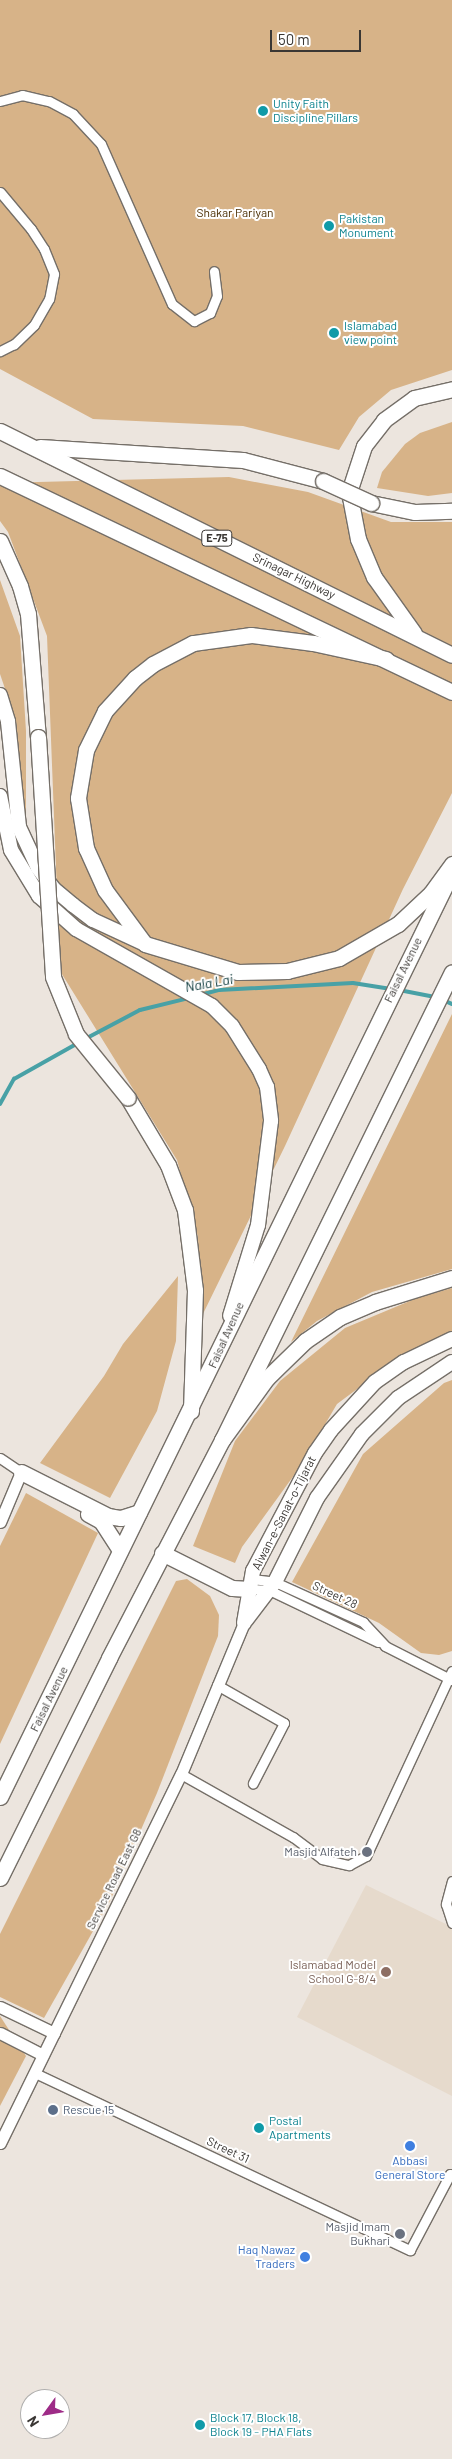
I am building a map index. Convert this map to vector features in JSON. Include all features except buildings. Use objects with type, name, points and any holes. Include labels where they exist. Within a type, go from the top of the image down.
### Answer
[{"type":"main road","points":[[416,636],[374,577],[358,539],[349,492],[354,467],[364,446],[384,420],[414,398],[452,390]]},
{"type":"main road","name":"Srinagar Highway","points":[[0,431],[452,655]]},
{"type":"main road","points":[[31,446],[244,460],[323,481],[371,503],[414,512],[452,511]]},
{"type":"main road","points":[[0,476],[452,692]]},
{"type":"main road","points":[[0,541],[20,586],[28,614],[38,737],[53,977],[76,1034],[128,1098],[168,1165],[185,1210],[195,1290],[191,1411]]},
{"type":"main road","points":[[145,944],[105,890],[92,867],[79,823],[78,798],[86,750],[94,730],[120,693],[135,678],[171,654],[193,643],[231,635],[251,635],[312,643],[386,659]]},
{"type":"main road","points":[[0,695],[8,722],[19,827],[38,868],[54,890],[93,920],[145,944],[238,972],[288,971],[340,958],[398,924],[431,893],[452,864]]},
{"type":"main road","points":[[0,796],[11,850],[39,896],[76,929],[212,1006],[249,1050],[267,1087],[271,1121],[258,1225],[223,1338]]},
{"type":"main road","name":"Faisal Avenue","points":[[0,1797],[120,1550],[191,1411],[223,1338],[452,872]]},
{"type":"main road","points":[[0,1878],[162,1553],[222,1440],[452,972]]},
{"type":"main road","points":[[222,1440],[267,1378],[305,1341],[340,1317],[366,1306],[452,1278]]},
{"type":"main road","name":"Aiwan-e-Sanat-o-Tijarat","points":[[244,1623],[251,1584],[315,1453],[361,1396],[404,1362],[452,1339]]},
{"type":"main road","name":"Aiwan-e-Sanat-o-Tijarat","points":[[244,1623],[272,1586],[306,1519],[332,1474],[379,1413],[428,1376],[452,1362]]},
{"type":"main road","points":[[21,1472],[108,1516],[121,1518],[139,1512]]},
{"type":"main road","points":[[21,1472],[32,1482],[101,1521],[120,1550]]},
{"type":"main road","points":[[286,1509],[306,1519]]},
{"type":"main road","points":[[162,1553],[232,1588],[251,1584]]},
{"type":"street","points":[[0,101],[22,95],[49,101],[73,114],[101,144],[172,304],[194,321],[210,313],[217,296],[214,271]]},
{"type":"street","points":[[0,192],[31,229],[44,249],[54,274],[49,299],[34,325],[14,344],[0,351]]},
{"type":"street","points":[[0,1458],[21,1472],[0,1522]]},
{"type":"street","points":[[251,1584],[272,1586]]},
{"type":"street","name":"Street 28","points":[[272,1586],[363,1622],[385,1646],[451,1676]]},
{"type":"street","name":"Service Road East G8","points":[[0,2143],[181,1774],[244,1623]]},
{"type":"street","points":[[181,1774],[293,1836],[322,1859],[349,1865],[366,1856],[451,1676]]},
{"type":"street","points":[[217,1686],[284,1723],[253,1783]]},
{"type":"street","points":[[452,1881],[447,1912],[452,1922]]},
{"type":"street","points":[[0,2007],[54,2033]]},
{"type":"street","points":[[0,2033],[43,2055]]},
{"type":"street","name":"Street 31","points":[[35,2073],[410,2250],[451,2174]]},
{"type":"shaded area","name":"Islamabad Model School G-8/4","points":[[366,1885],[452,1927],[452,2096],[297,2017]]},
{"type":"green space","name":"Shakar Pariyan","points":[[0,0],[452,0],[452,370],[391,390],[359,417],[339,450],[243,426],[93,419],[0,369]]},
{"type":"green space","points":[[452,422],[452,493],[428,496],[377,488],[382,472],[405,444],[420,433]]},
{"type":"green space","points":[[229,477],[308,492],[391,522],[452,522],[452,793],[403,889],[285,1146],[200,1320],[198,1237],[177,1160],[60,971],[47,636],[8,532],[0,521],[0,483]]},
{"type":"green space","points":[[0,580],[20,636],[26,731],[26,830],[16,721],[0,674]]},
{"type":"green space","points":[[452,1014],[452,1269],[372,1292],[317,1321],[291,1342]]},
{"type":"green space","points":[[178,1276],[176,1341],[157,1411],[110,1498],[40,1463],[104,1376],[123,1344]]},
{"type":"green space","points":[[452,1288],[452,1333],[396,1360],[337,1404],[300,1467],[242,1547],[235,1563],[193,1546],[235,1441],[280,1381],[345,1328],[417,1298]]},
{"type":"green space","points":[[452,1380],[452,1651],[439,1655],[421,1653],[379,1623],[292,1582],[363,1454],[444,1383]]},
{"type":"green space","points":[[26,1493],[98,1533],[0,1744],[0,1546]]},
{"type":"green space","points":[[187,1579],[210,1596],[219,1615],[218,1636],[157,1793],[110,1901],[44,2018],[0,1997],[0,1934],[176,1581]]},
{"type":"green space","points":[[0,2016],[26,2056],[0,2106]]},
{"type":"waterway","name":"Nala Lai","points":[[200,995],[219,990],[353,983],[390,989]]},
{"type":"waterway","name":"Nala Lai","points":[[399,990],[436,997]]},
{"type":"waterway","name":"Nala Lai","points":[[85,1039],[140,1010],[189,998]]},
{"type":"waterway","name":"Nala Lai","points":[[443,1000],[452,1004]]},
{"type":"waterway","name":"Nala Lai","points":[[0,1104],[14,1079],[78,1043]]},
{"type":"place","name":"Unity Faith Discipline Pillars","points":[[263,111]]},
{"type":"place","name":"Pakistan Monument","points":[[329,226]]},
{"type":"place","name":"Islamabad view point","points":[[334,333]]},
{"type":"place","name":"Masjid Alfateh","points":[[367,1852]]},
{"type":"place","name":"Islamabad Model School G-8/4","points":[[386,1972]]},
{"type":"place","name":"Rescue 15","points":[[53,2110]]},
{"type":"place","name":"Postal Apartments","points":[[259,2128]]},
{"type":"place","name":"Abbasi General Store","points":[[410,2146]]},
{"type":"place","name":"Masjid Imam Bukhari","points":[[400,2234]]},
{"type":"place","name":"Haq Nawaz Traders","points":[[305,2257]]},
{"type":"place","name":"Block 17, Block 18, Block 19 - PHA Flats","points":[[200,2425]]}]
